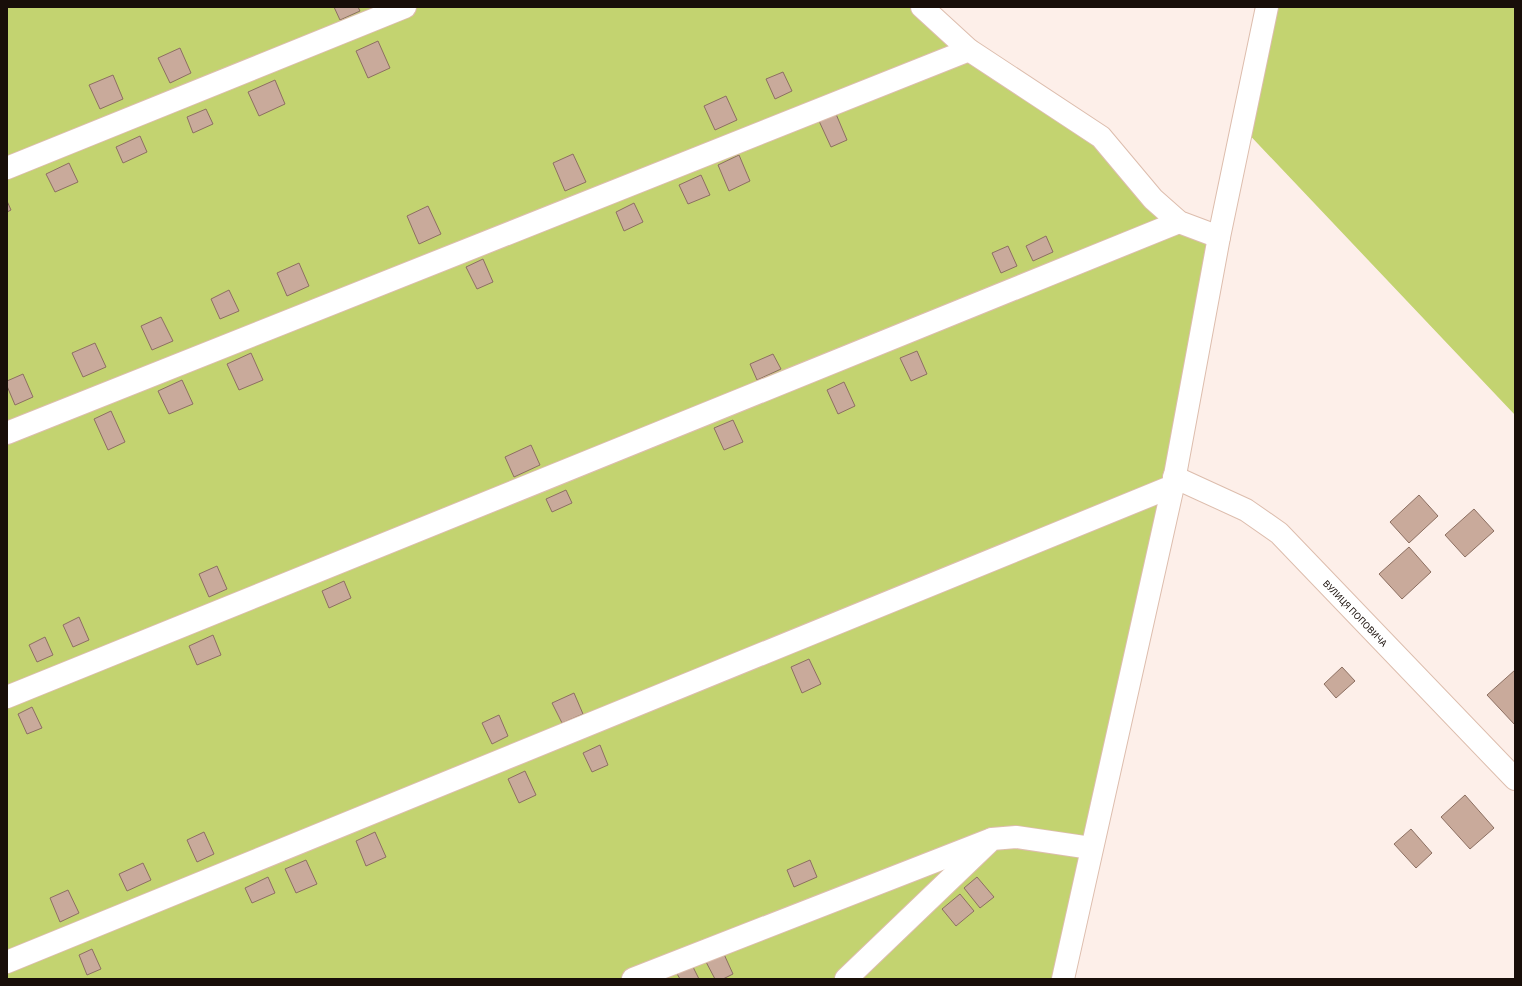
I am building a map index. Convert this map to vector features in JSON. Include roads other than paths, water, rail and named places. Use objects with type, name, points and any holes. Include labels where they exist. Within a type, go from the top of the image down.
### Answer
[{"type":"street","points":[[7,168],[405,7]]},
{"type":"street","points":[[922,7],[969,50],[1101,137],[1153,199],[1179,222],[1219,237]]},
{"type":"street","points":[[1067,976],[1091,848],[1174,481],[1219,237],[1267,7]]},
{"type":"street","points":[[7,433],[969,50]]},
{"type":"street","points":[[7,697],[1179,222]]},
{"type":"street","points":[[7,962],[1174,481]]},
{"type":"street","name":"ВУЛИЦЯ ПОПОВИЧА","points":[[1174,481],[1246,510],[1279,533],[1515,779]]},
{"type":"street","points":[[633,979],[992,838],[1016,837],[1091,848]]},
{"type":"street","points":[[846,979],[992,838]]}]
